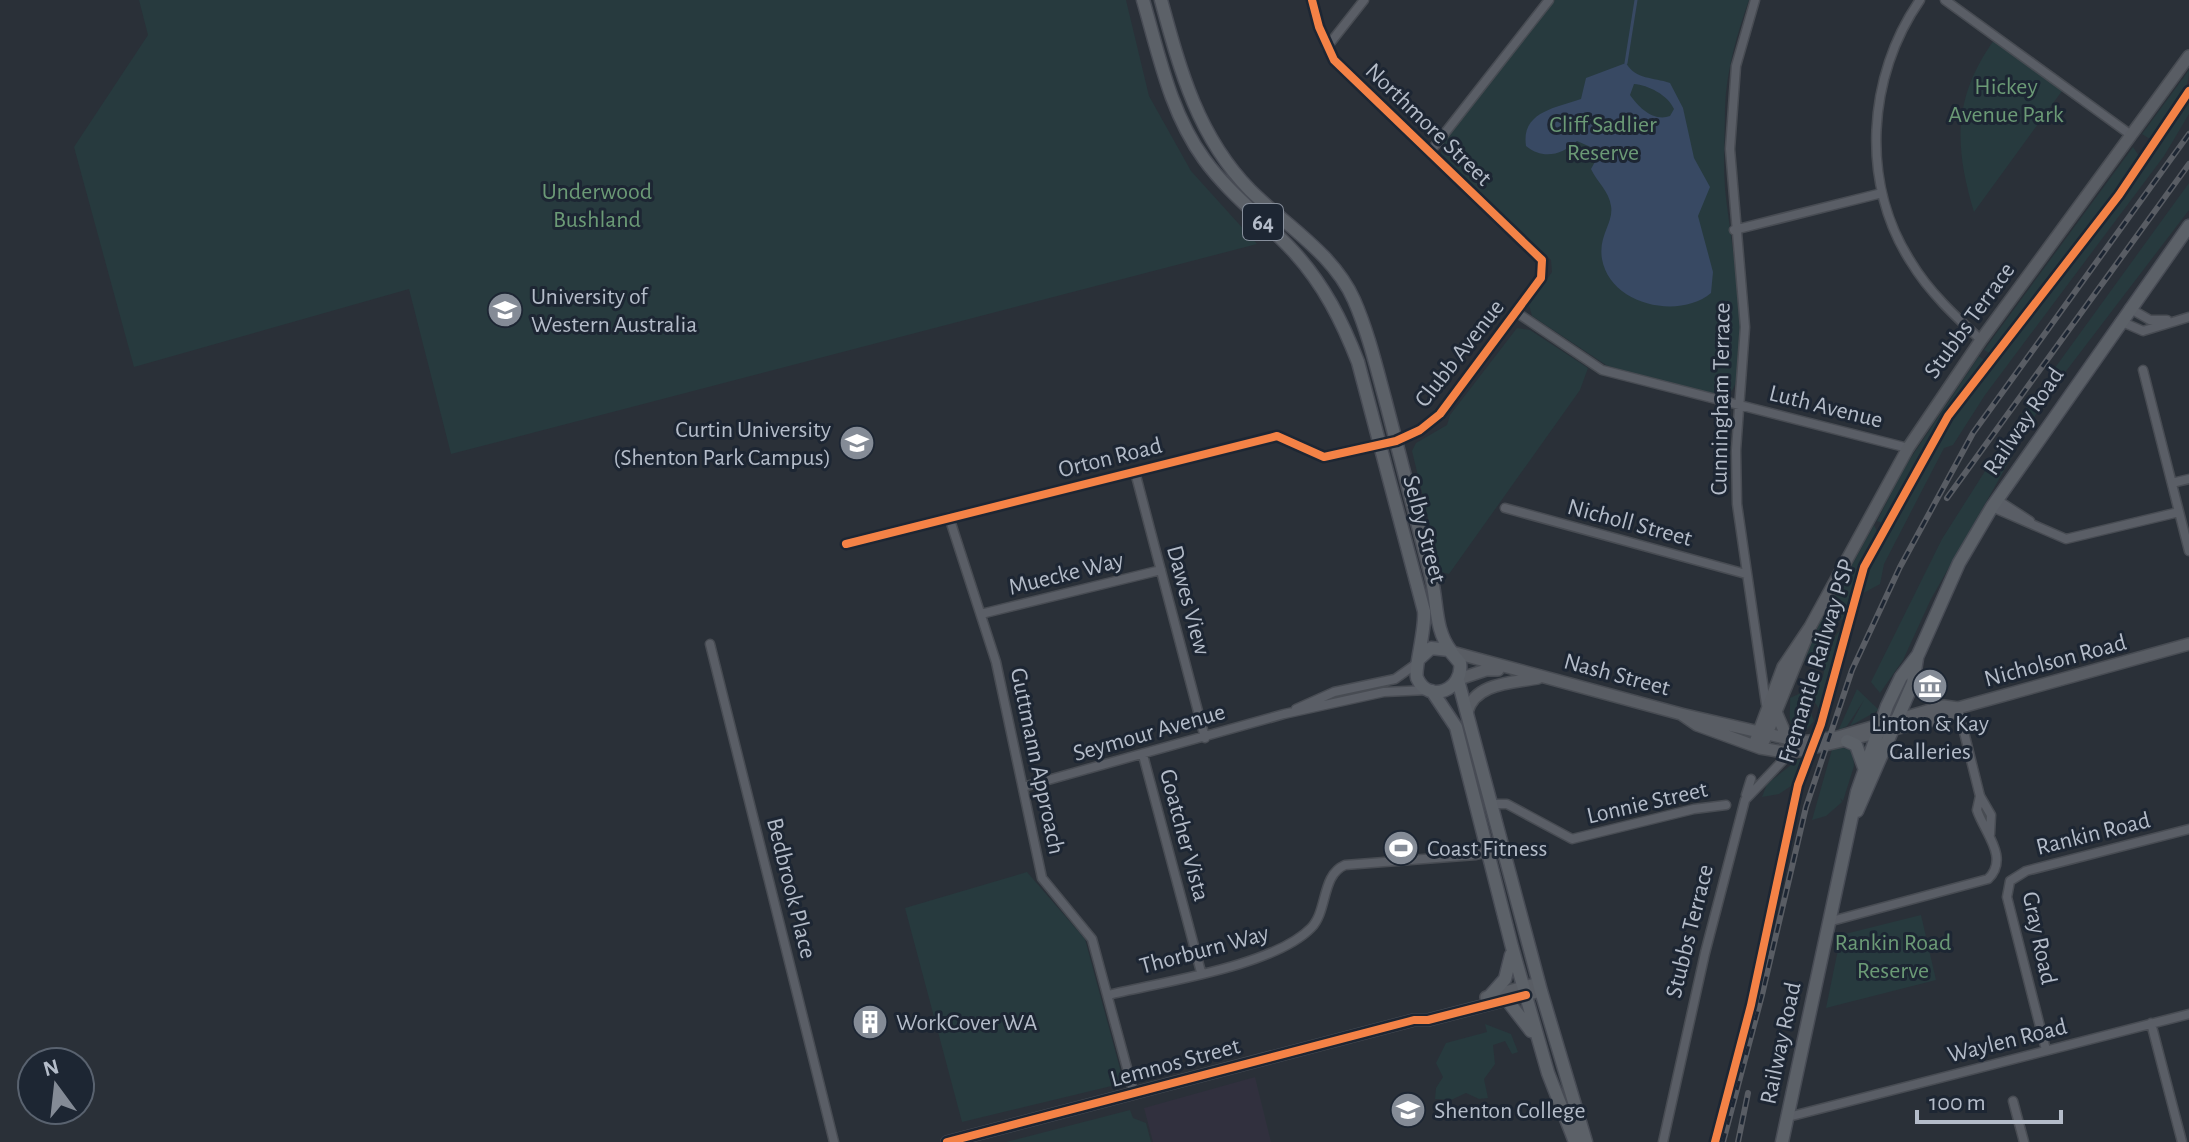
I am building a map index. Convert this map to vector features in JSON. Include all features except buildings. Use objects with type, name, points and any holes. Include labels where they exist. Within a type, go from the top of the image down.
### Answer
[{"type":"main road","name":"Selby Street","points":[[1143,0],[1171,98],[1189,137],[1217,176],[1302,260],[1336,309],[1358,362],[1424,611],[1424,640],[1418,661]]},
{"type":"main road","name":"Selby Street","points":[[1161,0],[1179,66],[1209,139],[1251,191],[1329,261],[1353,299],[1374,356],[1436,595],[1439,628],[1452,652]]},
{"type":"main road","name":"Railway Road","points":[[1856,814],[1868,794],[1901,677],[1918,655],[1959,563],[1994,503],[2189,226]]},
{"type":"main road","points":[[1336,309],[1353,299]]},
{"type":"main road","points":[[1452,652],[1434,648],[1418,661],[1418,679],[1455,724],[1543,1055],[1575,1142]]},
{"type":"main road","name":"64","points":[[1452,652],[1460,665],[1458,680]]},
{"type":"main road","points":[[1430,691],[1446,691],[1458,680],[1540,987],[1586,1142]]},
{"type":"main road","name":"Railway Road","points":[[1782,1142],[1827,922],[1856,814],[1857,792],[1886,727]]},
{"type":"main road","points":[[1847,741],[1856,745],[1865,770]]},
{"type":"main road","points":[[1489,997],[1510,968],[1512,947]]},
{"type":"main road","points":[[1507,1000],[1527,1023],[1543,1055]]},
{"type":"street","name":"Northmore Street","points":[[1312,0],[1327,47],[1354,81],[1542,260]]},
{"type":"street","points":[[1327,47],[1364,0]]},
{"type":"street","points":[[1430,152],[1549,0]]},
{"type":"street","name":"Cunningham Terrace","points":[[1755,0],[1740,44],[1730,115],[1734,230],[1745,327],[1737,490],[1757,657],[1771,708]]},
{"type":"street","points":[[1920,0],[1896,43],[1882,85],[1876,139],[1882,193],[1910,262],[1981,340]]},
{"type":"street","points":[[1945,0],[2131,135]]},
{"type":"street","name":"Stubbs Terrace","points":[[1757,746],[1783,667],[1810,627],[1908,448],[1981,340],[2189,56]]},
{"type":"street","points":[[1734,230],[1882,193]]},
{"type":"street","name":"Clubb Avenue","points":[[1380,445],[1420,430],[1440,414],[1541,278],[1542,260]]},
{"type":"street","points":[[2129,308],[2150,320],[2184,318]]},
{"type":"street","name":"Luth Avenue","points":[[1516,312],[1602,370],[1908,448]]},
{"type":"street","points":[[2120,321],[2143,331],[2184,318]]},
{"type":"street","points":[[2143,370],[2189,551]]},
{"type":"street","name":"Orton Road","points":[[846,544],[1277,436],[1324,457],[1380,445]]},
{"type":"street","name":"Dawes View","points":[[1135,472],[1205,738]]},
{"type":"street","points":[[2172,483],[2189,479]]},
{"type":"street","points":[[1994,503],[2066,539],[2179,512]]},
{"type":"street","name":"Nicholl Street","points":[[1505,508],[1746,574]]},
{"type":"street","name":"Guttmann Approach","points":[[949,517],[996,662],[1043,881],[1092,939],[1134,1094]]},
{"type":"street","name":"Muecke Way","points":[[981,614],[1161,570]]},
{"type":"street","name":"Bedbrook Place","points":[[710,644],[834,1142]]},
{"type":"street","name":"Nicholson Road","points":[[1886,727],[1946,717],[1958,708],[2163,654],[2189,644]]},
{"type":"street","name":"Nash Street","points":[[1452,652],[1788,740],[1819,741],[1886,727]]},
{"type":"street","name":"Nicholson Road","points":[[2163,654],[2189,652]]},
{"type":"street","name":"Seymour Avenue","points":[[1284,714],[1334,692],[1400,677],[1418,661]]},
{"type":"street","name":"Nash Street","points":[[1458,680],[1490,670],[1543,677]]},
{"type":"street","points":[[1467,712],[1472,700],[1494,686],[1543,677]]},
{"type":"street","name":"Seymour Avenue","points":[[1023,787],[1284,714],[1389,691],[1430,691]]},
{"type":"street","points":[[1771,708],[1788,740]]},
{"type":"street","points":[[1827,922],[1979,883],[1995,869],[1990,834],[1977,810],[1980,796],[1958,708]]},
{"type":"street","name":"Nash Street","points":[[1681,714],[1697,725],[1757,746],[1790,753],[1847,741],[1886,727]]},
{"type":"street","name":"Stubbs Terrace","points":[[1665,1140],[1702,965],[1745,800],[1790,753]]},
{"type":"street","name":"Goatcher Vista","points":[[1143,755],[1201,972]]},
{"type":"street","points":[[1745,800],[1751,779]]},
{"type":"street","name":"Lonnie Street","points":[[1492,804],[1507,804],[1572,839],[1694,809],[1726,805]]},
{"type":"street","name":"Rankin Road","points":[[2010,881],[2026,871],[2189,829]]},
{"type":"street","name":"Thorburn Way","points":[[1108,995],[1286,948],[1312,927],[1340,867],[1487,853],[1504,848]]},
{"type":"street","name":"Gray Road","points":[[2010,881],[2007,897],[2046,1050]]},
{"type":"street","name":"Lemnos Street","points":[[1414,1020],[1427,1013],[1540,987]]},
{"type":"street","name":"Lemnos Street","points":[[947,1142],[1414,1020],[1507,1000],[1525,991]]},
{"type":"street","name":"Waylen Road","points":[[1788,1117],[2189,1014]]},
{"type":"street","points":[[2151,1023],[2182,1142]]},
{"type":"street","points":[[2013,1101],[2024,1142]]},
{"type":"shaded area","points":[[1255,1077],[1271,1142],[1153,1142],[1144,1108]]},
{"type":"green space","name":"Underwood Bushland","points":[[139,0],[1126,0],[1149,96],[1191,171],[1257,244],[451,454],[409,289],[134,367],[74,147],[148,35]]},
{"type":"green space","name":"Cliff Sadlier Reserve","points":[[1555,0],[1749,0],[1733,53],[1725,108],[1725,188],[1740,328],[1737,380],[1729,394],[1721,395],[1635,376],[1606,365],[1532,316],[1529,305],[1552,272],[1551,260],[1441,155],[1442,143]]},
{"type":"green space","name":"Hickey Avenue Park","points":[[1994,40],[2062,91],[1974,212],[1963,165],[1961,123],[1971,82]]},
{"type":"green space","points":[[2189,70],[2185,89],[2176,106],[2150,139],[2142,134]]},
{"type":"green space","points":[[2189,98],[2189,114],[2164,156],[1985,395],[1953,445],[1944,448],[1884,564],[1880,584],[1860,595],[1877,552],[1953,416],[2122,196]]},
{"type":"green space","points":[[2133,147],[2139,156],[2117,191],[1991,354],[1984,350]]},
{"type":"green space","points":[[2189,183],[2189,210],[2044,400],[1931,599],[1903,660],[1880,693],[1871,682],[1942,539],[2020,416]]},
{"type":"green space","points":[[1517,328],[1530,330],[1588,368],[1580,390],[1449,574],[1441,572],[1412,451],[1416,443],[1447,425],[1450,415]]},
{"type":"green space","points":[[1979,356],[1985,361],[1957,400],[1882,523],[1877,521],[1906,465]]},
{"type":"green space","points":[[1874,525],[1879,535],[1865,559],[1844,619],[1836,622],[1811,664],[1804,661],[1819,624]]},
{"type":"green space","points":[[1844,624],[1819,709],[1804,685],[1807,680],[1823,677],[1824,671],[1814,667]]},
{"type":"green space","points":[[1857,689],[1879,710],[1850,726],[1864,700],[1847,726],[1838,731]]},
{"type":"green space","points":[[1803,692],[1814,721],[1802,735],[1791,724],[1790,698]]},
{"type":"green space","points":[[1833,746],[1853,750],[1854,766],[1843,801],[1840,798],[1842,802],[1826,816],[1812,820]]},
{"type":"green space","points":[[1801,757],[1794,784],[1779,794],[1762,797],[1767,784]]},
{"type":"green space","points":[[1027,872],[1085,939],[1124,1083],[962,1122],[905,908]]},
{"type":"green space","name":"Rankin Road Reserve","points":[[1921,915],[1936,980],[1826,1008],[1841,935]]},
{"type":"green space","points":[[1485,1024],[1511,1034],[1518,1052],[1512,1054],[1505,1041],[1493,1045],[1495,1064],[1484,1079],[1488,1098],[1479,1099],[1466,1093],[1451,1100],[1435,1099],[1436,1088],[1443,1077],[1436,1063],[1446,1043],[1487,1032]]},
{"type":"green space","points":[[1130,1110],[1133,1118],[1146,1123],[1151,1142],[1006,1142]]},
{"type":"water","points":[[1626,63],[1640,75],[1670,83],[1683,108],[1694,158],[1710,187],[1698,216],[1713,272],[1711,293],[1697,301],[1682,306],[1648,303],[1618,288],[1608,275],[1601,251],[1611,206],[1591,169],[1596,160],[1595,149],[1577,141],[1565,150],[1552,154],[1539,153],[1526,146],[1526,135],[1534,119],[1551,109],[1581,99],[1586,78]],"holes":[[[1634,84],[1667,99],[1674,109],[1670,116],[1658,117],[1638,105],[1630,95]]]},
{"type":"waterway","points":[[1626,63],[1636,0]]},
{"type":"railway","points":[[1723,1142],[1762,995],[1806,807],[1852,670],[1900,567],[1973,433],[2189,134]]},
{"type":"railway","points":[[1947,498],[2189,164]]},
{"type":"railway","points":[[1738,1142],[1748,1093]]},
{"type":"cycle path","points":[[846,544],[1277,436],[1324,457],[1396,441],[1420,430],[1440,414],[1541,278],[1542,260],[1334,60],[1319,27],[1312,0]]},
{"type":"cycle path","name":"Fremantle Railway PSP","points":[[1715,1142],[1751,1005],[1798,785],[1821,724],[1864,567],[1948,416],[2119,195],[2189,91]]},
{"type":"cycle path","points":[[947,1142],[1414,1020],[1428,1020],[1526,995]]},
{"type":"place","name":"University of Western Australia","points":[[505,310]]},
{"type":"place","name":"Curtin University (Shenton Park Campus)","points":[[857,443]]},
{"type":"place","name":"Linton & Kay Galleries","points":[[1930,686]]},
{"type":"place","name":"Coast Fitness","points":[[1401,848]]},
{"type":"place","name":"WorkCover WA","points":[[870,1022]]},
{"type":"place","name":"Shenton College","points":[[1408,1110]]}]
